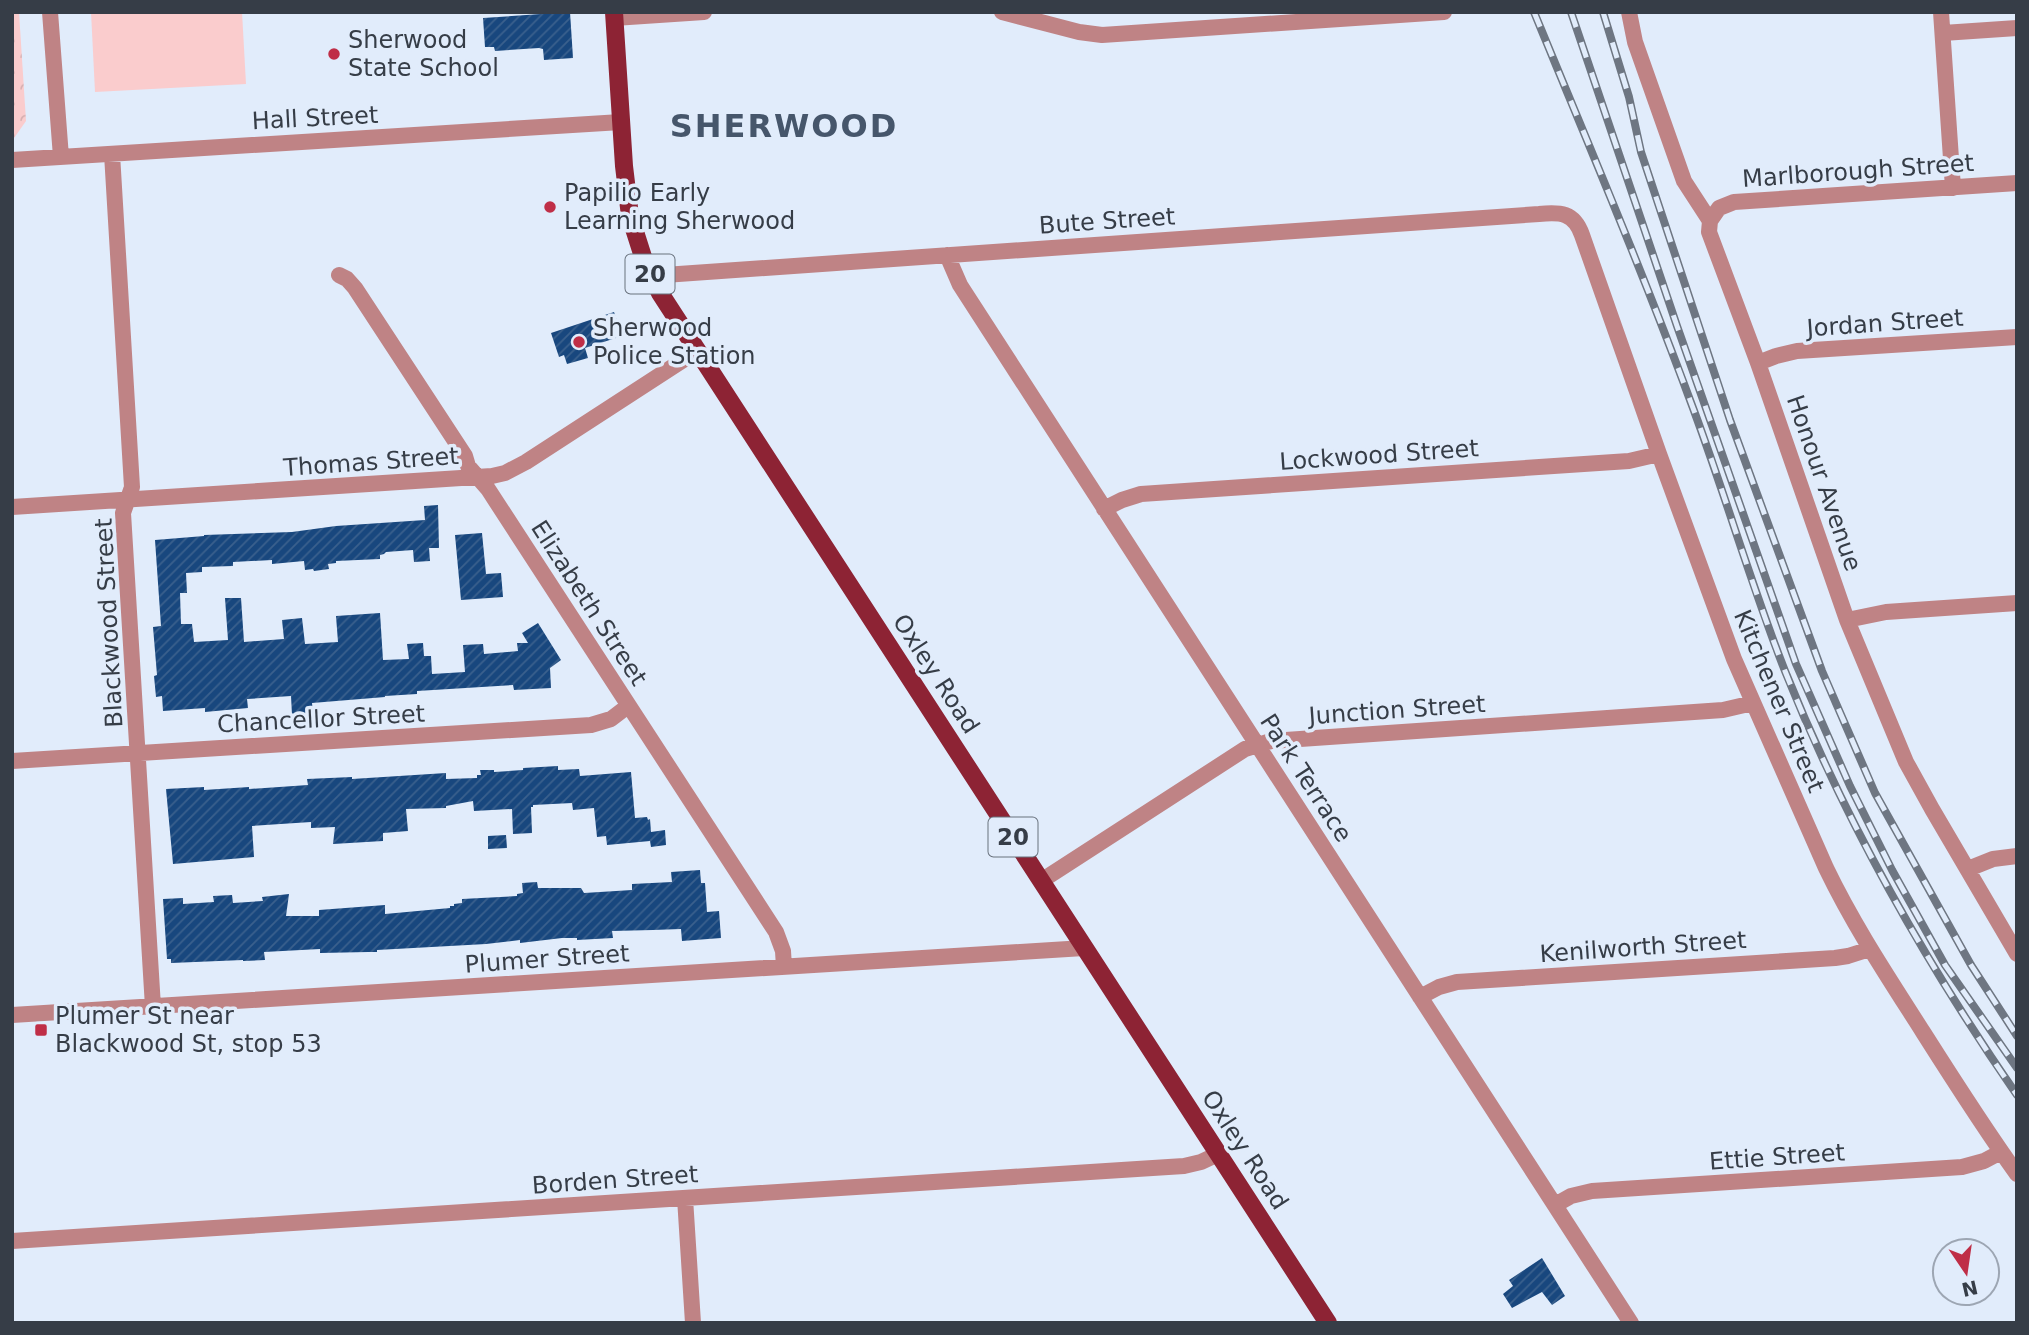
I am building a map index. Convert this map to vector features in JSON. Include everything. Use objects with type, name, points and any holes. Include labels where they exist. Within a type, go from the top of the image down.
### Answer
[{"type":"main road","name":"Oxley Road","points":[[614,15],[630,216],[650,276],[696,351],[1328,1323]]},
{"type":"street","points":[[50,12],[61,157]]},
{"type":"street","points":[[614,15],[704,12]]},
{"type":"street","points":[[1002,12],[1102,36],[1444,12]]},
{"type":"street","name":"Honour Avenue","points":[[1629,12],[1635,42],[1684,181],[1710,221],[1709,232],[1758,363],[1847,620],[1906,762],[2017,954]]},
{"type":"street","points":[[1941,12],[1953,188]]},
{"type":"street","points":[[1943,33],[2017,28]]},
{"type":"street","name":"Hall Street","points":[[12,160],[621,122]]},
{"type":"street","name":"Blackwood Street","points":[[112,153],[132,487],[123,513],[153,1007]]},
{"type":"street","name":"Marlborough Street","points":[[1710,221],[1719,208],[1734,202],[2017,183]]},
{"type":"street","name":"Bute Street","points":[[650,276],[1551,213],[1566,215]]},
{"type":"street","name":"Kitchener Street","points":[[1566,215],[1577,223],[1583,235],[1734,659],[1837,890],[1870,949],[2017,1174]]},
{"type":"street","name":"Park Terrace","points":[[947,255],[960,285],[1632,1323]]},
{"type":"street","name":"Elizabeth Street","points":[[339,275],[355,288],[465,456],[468,466],[495,499],[776,932],[783,951],[784,967]]},
{"type":"street","name":"Jordan Street","points":[[1758,363],[1797,351],[2017,337]]},
{"type":"street","name":"Thomas Street","points":[[12,507],[478,477],[505,473],[696,351]]},
{"type":"street","name":"Lockwood Street","points":[[1104,509],[1141,494],[1629,461],[1659,454]]},
{"type":"street","points":[[1847,620],[1886,612],[2017,603]]},
{"type":"street","name":"Junction Street","points":[[1041,881],[1245,749],[1271,741],[1723,710],[1753,703]]},
{"type":"street","name":"Chancellor Street","points":[[12,761],[591,725],[611,719],[628,706]]},
{"type":"street","points":[[1968,869],[1993,859],[2017,856]]},
{"type":"street","name":"Plumer Street","points":[[12,1015],[1084,948]]},
{"type":"street","name":"Kenilworth Street","points":[[1420,997],[1438,986],[1457,982],[1835,958],[1870,949]]},
{"type":"street","name":"Ettie Street","points":[[1555,1205],[1571,1196],[1592,1191],[1962,1167],[1984,1161],[2001,1152]]},
{"type":"street","name":"Borden Street","points":[[12,1241],[1184,1166],[1218,1154]]},
{"type":"street","points":[[685,1198],[693,1323]]},
{"type":"green space","points":[[12,12],[19,12],[26,121],[12,141]]},
{"type":"green space","points":[[91,12],[242,12],[246,84],[95,92]]},
{"type":"building","points":[[570,12],[573,58],[544,60],[543,49],[539,48],[495,51],[494,47],[485,47],[483,18]]},
{"type":"building","name":"Sherwood Police Station","points":[[614,312],[622,336],[585,348],[588,358],[567,364],[564,355],[559,357],[551,333]]},
{"type":"building","points":[[438,505],[439,548],[429,548],[430,561],[414,562],[413,550],[386,552],[380,555],[380,559],[336,561],[328,564],[329,569],[314,571],[305,570],[304,561],[272,564],[272,560],[233,562],[233,566],[202,567],[202,572],[186,573],[187,593],[180,593],[181,624],[192,624],[194,642],[228,640],[225,598],[241,598],[244,642],[284,639],[282,620],[302,618],[305,644],[338,642],[336,616],[380,613],[383,660],[409,659],[407,644],[423,643],[424,656],[431,656],[432,674],[465,672],[463,645],[483,644],[484,654],[518,651],[517,643],[528,643],[522,633],[538,623],[561,660],[550,668],[551,688],[514,690],[513,685],[417,691],[417,694],[312,703],[313,713],[292,715],[291,696],[247,699],[248,708],[205,712],[205,708],[163,711],[162,696],[156,697],[154,676],[157,675],[153,627],[161,626],[155,540],[204,535],[292,532],[425,520],[424,506]]},
{"type":"building","points":[[482,533],[486,574],[501,573],[503,597],[461,600],[455,535]]},
{"type":"building","points":[[558,766],[558,770],[579,769],[580,776],[631,772],[635,818],[650,819],[651,832],[665,830],[666,845],[651,847],[650,841],[607,845],[606,836],[597,837],[594,808],[573,810],[572,803],[533,805],[532,833],[513,834],[512,809],[474,811],[473,801],[446,808],[406,809],[408,831],[383,833],[383,841],[333,844],[335,827],[311,828],[311,822],[252,826],[254,857],[173,864],[166,789],[249,789],[308,785],[307,779],[446,773],[446,779],[477,778],[477,775],[481,775],[480,770],[494,772]]},
{"type":"building","points":[[506,835],[507,848],[488,849],[488,836]]},
{"type":"building","points":[[700,870],[701,883],[705,883],[707,912],[719,911],[721,938],[682,941],[681,929],[612,931],[613,938],[562,938],[520,943],[520,940],[377,952],[320,953],[320,949],[264,952],[265,960],[171,963],[171,959],[167,959],[163,899],[183,898],[183,904],[214,902],[213,896],[232,895],[233,903],[263,901],[262,897],[289,894],[286,916],[319,916],[319,910],[385,905],[385,914],[450,908],[454,904],[462,903],[462,899],[517,896],[523,893],[522,883],[537,882],[538,888],[581,888],[584,893],[632,890],[632,884],[672,882],[671,872]]},
{"type":"building","points":[[1542,1258],[1565,1296],[1552,1305],[1542,1292],[1512,1308],[1503,1294],[1513,1286],[1509,1280]]},
{"type":"railway","points":[[1534,12],[1672,351],[1772,637],[1808,727],[1861,836],[1919,942],[2017,1095]]},
{"type":"railway","points":[[1571,12],[1677,326],[1796,664],[1850,786],[1892,870],[1945,965],[2017,1068]]},
{"type":"railway","points":[[1603,12],[1629,97],[1641,152],[1730,420],[1822,671],[1875,793],[1971,965],[2017,1036]]},
{"type":"place","name":"Sherwood State School","points":[[334,54]]},
{"type":"place","name":"Papilio Early Learning Sherwood","points":[[550,207]]},
{"type":"place","name":"Sherwood Police Station","points":[[579,342]]},
{"type":"place","name":"Plumer St near Blackwood St, stop 53","points":[[41,1030]]},
{"type":"district","name":"SHERWOOD","points":[[784,126]]}]
